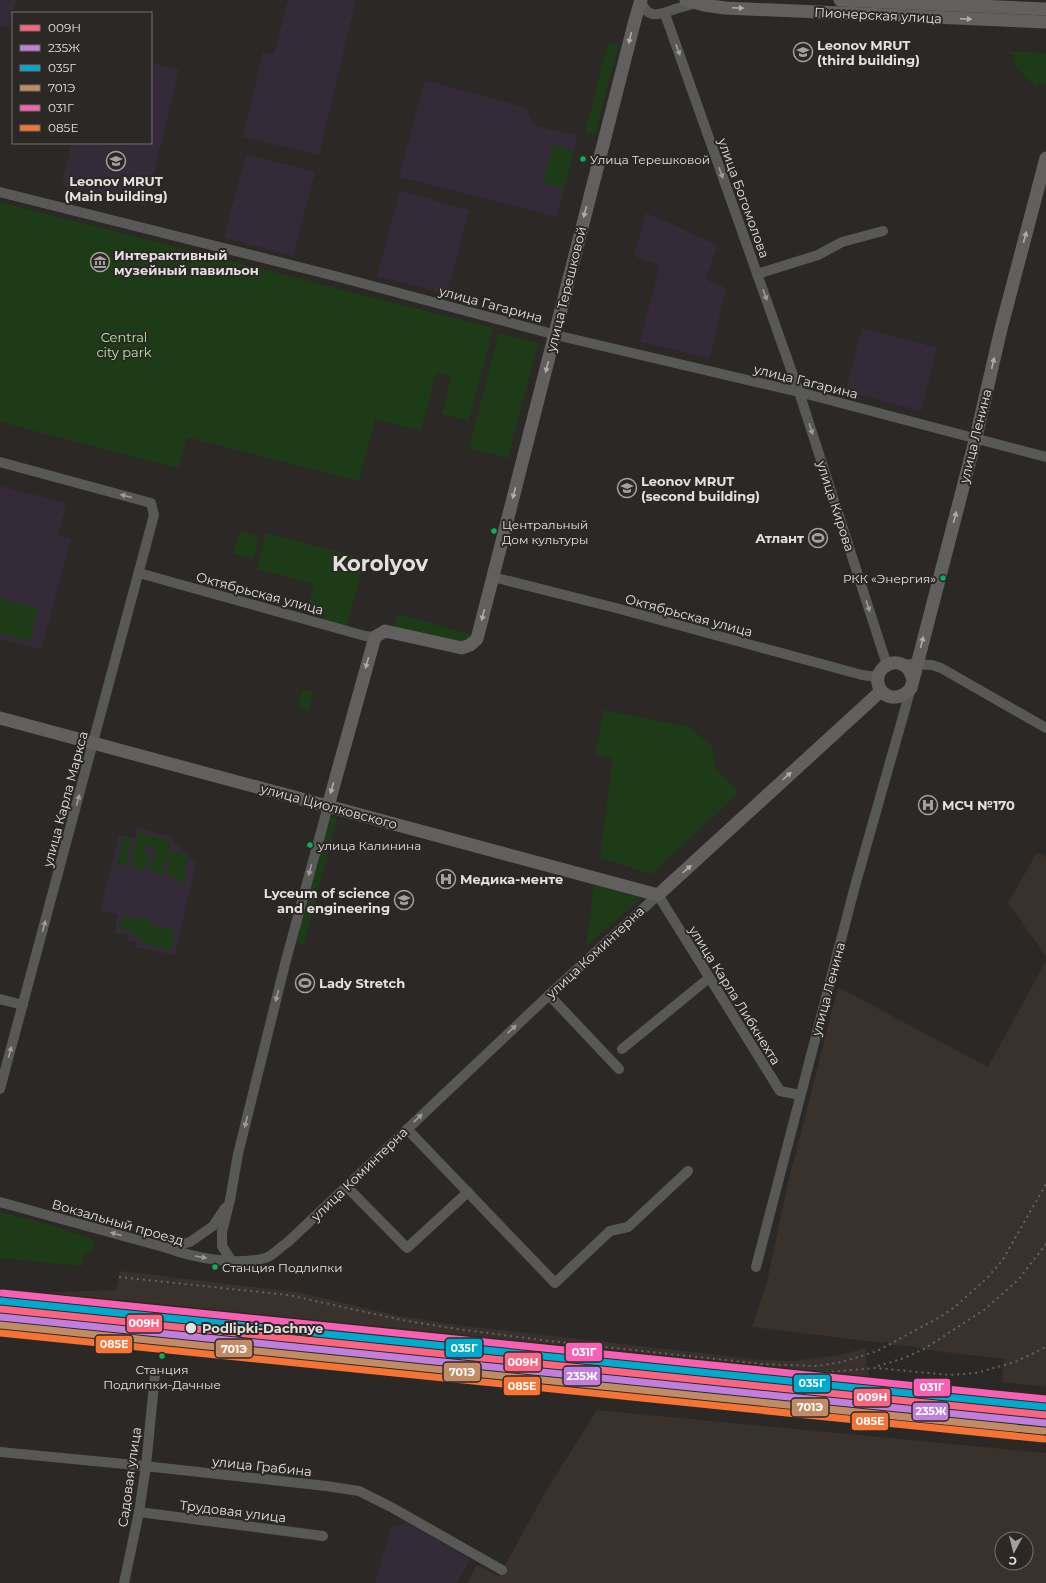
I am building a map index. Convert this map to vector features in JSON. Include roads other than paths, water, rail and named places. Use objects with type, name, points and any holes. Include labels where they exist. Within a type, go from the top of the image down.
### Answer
[{"type":"main road","name":"улица Терешковой","points":[[380,634],[462,648],[470,646],[477,639],[634,20],[641,0]]},
{"type":"main road","name":"Пионерская улица","points":[[840,0],[1046,10]]},
{"type":"main road","name":"Пионерская улица","points":[[692,2],[725,8],[1046,22]]},
{"type":"main road","name":"улица Ленина","points":[[912,684],[910,664],[976,438],[1001,329],[1046,158]]},
{"type":"main road","points":[[328,806],[380,634]]},
{"type":"main road","points":[[910,664],[896,663],[887,665],[881,670],[878,677],[878,685],[881,691],[888,697],[897,698],[905,695],[912,684]]},
{"type":"main road","name":"улица Коминтерна","points":[[658,895],[881,691]]},
{"type":"main road","name":"улица Циолковского","points":[[0,718],[658,895]]},
{"type":"street","points":[[641,0],[644,9],[649,13],[664,14],[692,2]]},
{"type":"street","name":"улица Богомолова","points":[[664,14],[799,392]]},
{"type":"street","name":"улица Гагарина","points":[[0,192],[365,284],[554,334],[799,392],[1046,457]]},
{"type":"street","points":[[757,274],[818,255],[842,242],[883,231]]},
{"type":"street","name":"улица Кирова","points":[[799,392],[887,665]]},
{"type":"street","name":"улица Карла Маркса","points":[[0,462],[151,503],[154,515],[0,1089]]},
{"type":"street","name":"Октябрьская улица","points":[[139,573],[365,636],[380,634]]},
{"type":"street","name":"Октябрьская улица","points":[[493,577],[607,606],[862,675],[878,677]]},
{"type":"street","points":[[910,664],[932,665],[941,668],[1046,728]]},
{"type":"street","name":"улица Ленина","points":[[756,1267],[855,886],[912,684]]},
{"type":"street","points":[[897,698],[904,713]]},
{"type":"street","points":[[231,1260],[222,1246],[222,1232],[230,1200],[238,1154],[284,967],[328,806]]},
{"type":"street","name":"улица Карла Либкнехта","points":[[658,895],[780,1091],[800,1094]]},
{"type":"street","name":"улица Коминтерна","points":[[231,1260],[267,1258],[288,1242],[548,995],[658,895]]},
{"type":"street","points":[[622,1049],[710,978]]},
{"type":"street","points":[[548,995],[619,1069]]},
{"type":"street","points":[[0,1000],[23,1005]]},
{"type":"street","points":[[407,1129],[555,1282],[610,1231],[628,1227],[688,1171]]},
{"type":"street","points":[[347,1187],[407,1248],[468,1192]]},
{"type":"street","points":[[167,1248],[190,1242],[213,1226],[230,1200]]},
{"type":"street","name":"Вокзальный проезд","points":[[0,1202],[167,1248],[186,1255],[216,1260],[231,1260]]},
{"type":"street","points":[[186,1255],[190,1242]]},
{"type":"street","name":"Садовая улица","points":[[124,1583],[139,1512],[146,1466],[155,1374]]},
{"type":"street","name":"улица Грабина","points":[[0,1452],[146,1466],[359,1491],[396,1510],[502,1570]]},
{"type":"street","name":"Трудовая улица","points":[[139,1512],[323,1536]]},
{"type":"railway","points":[[119,1277],[288,1295],[402,1320],[541,1340],[762,1364],[817,1366],[842,1362],[877,1351],[940,1317],[956,1306],[987,1278],[1002,1261],[1046,1184]]},
{"type":"railway","points":[[878,1366],[904,1358],[924,1349],[984,1310],[1018,1280],[1046,1244]]},
{"type":"railway","points":[[754,1369],[795,1373],[816,1373],[877,1368],[950,1375],[976,1373],[1015,1362],[1046,1347]]},
{"type":"railway","points":[[786,1378],[854,1387],[1046,1404]]},
{"type":"place","name":"Leonov MRUT (third building)","points":[[803,52]]},
{"type":"place","name":"Улица Терешковой","points":[[583,159]]},
{"type":"place","name":"Leonov MRUT (Main building)","points":[[116,161]]},
{"type":"place","name":"Интерактивный музейный павильон","points":[[100,262]]},
{"type":"place","name":"Leonov MRUT (second building)","points":[[627,488]]},
{"type":"place","name":"Центральный Дом культуры","points":[[494,531]]},
{"type":"place","name":"Атлант","points":[[818,538]]},
{"type":"place","name":"РКК «Энергия»","points":[[943,578]]},
{"type":"place","name":"МСЧ №170","points":[[928,805]]},
{"type":"place","name":"улица Калинина","points":[[310,845]]},
{"type":"place","name":"Медика-менте","points":[[446,879]]},
{"type":"place","name":"Lyceum of science and engineering","points":[[404,900]]},
{"type":"place","name":"Lady Stretch","points":[[305,983]]},
{"type":"place","name":"Станция Подлипки","points":[[215,1267]]},
{"type":"place","name":"Podlipki-Dachnye","points":[[191,1328]]},
{"type":"place","name":"Станция Подлипки-Дачные","points":[[162,1356]]},
{"type":"district","name":"Korolyov","points":[[380,563]]},
{"type":"park label","name":"Central city park","points":[[124,344]]}]
